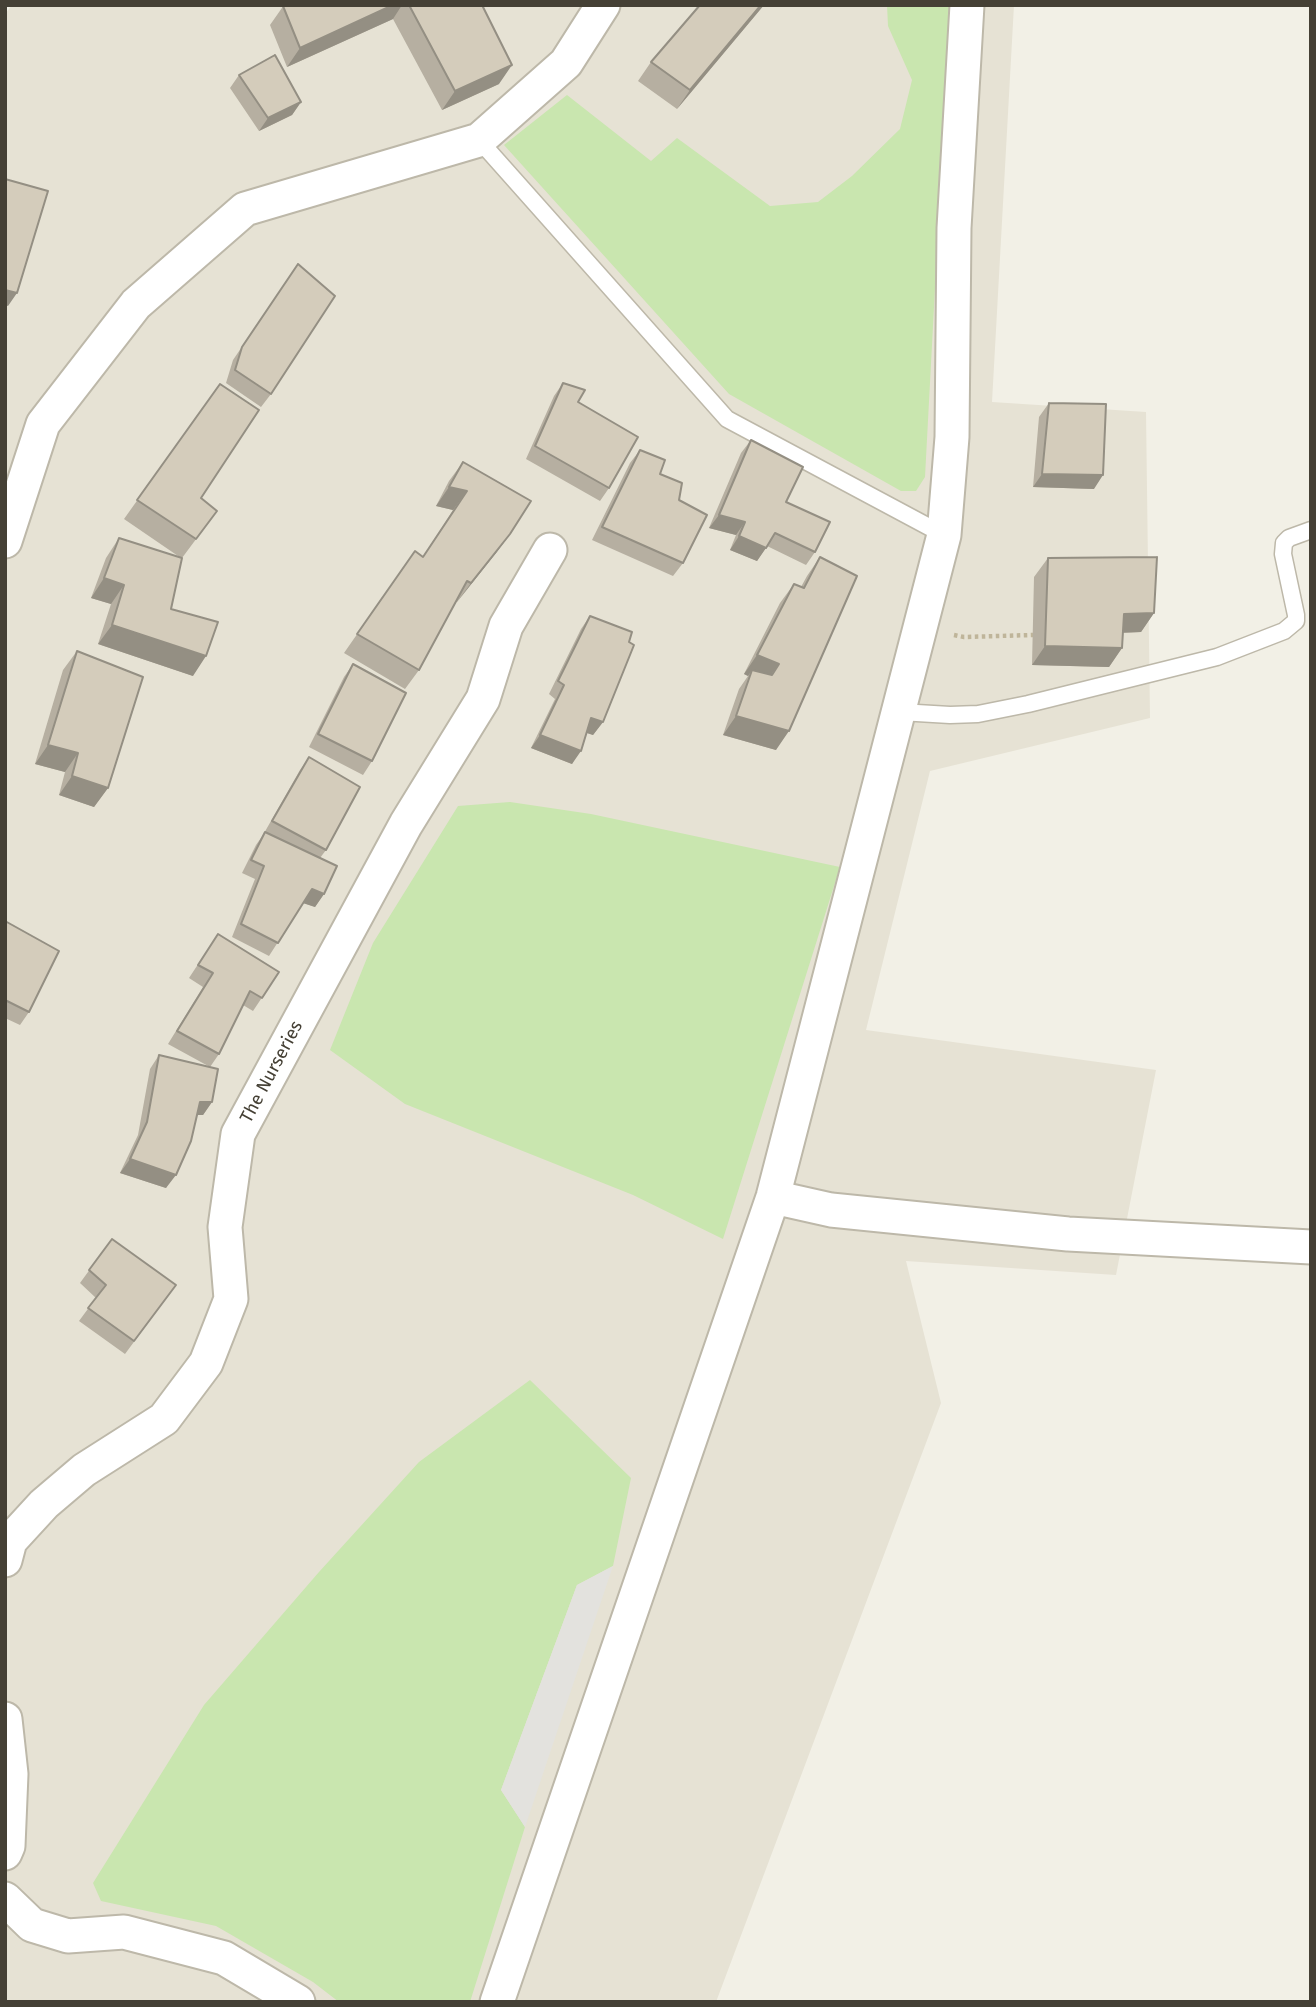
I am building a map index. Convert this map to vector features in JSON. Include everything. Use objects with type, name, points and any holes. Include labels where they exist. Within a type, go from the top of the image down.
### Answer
[{"type":"street","points":[[5,541],[43,424],[136,304],[245,209],[479,140],[566,63],[603,5]]},
{"type":"street","points":[[497,2002],[773,1198],[944,534],[952,438],[954,228],[967,5]]},
{"type":"street","name":"The Nurseries","points":[[5,1560],[10,1541],[44,1504],[83,1470],[164,1419],[206,1363],[230,1299],[225,1227],[238,1134],[406,824],[483,698],[506,626],[551,550]]},
{"type":"street","points":[[773,1198],[831,1210],[1068,1234],[1311,1247]]},
{"type":"street","points":[[5,1719],[12,1774],[8,1846],[5,1853]]},
{"type":"street","points":[[9,1910],[32,1925],[68,1936],[124,1932],[224,1958],[298,2002]]},
{"type":"lane","points":[[479,140],[727,419],[944,534]]},
{"type":"lane","points":[[900,712],[978,714],[1028,704],[1217,657],[1284,631],[1296,621],[1283,554],[1284,542],[1311,530]]},
{"type":"path","points":[[920,628],[964,637],[1033,635]]},
{"type":"shaded area","points":[[12,5],[1014,5],[992,402],[1146,412],[1150,718],[930,771],[866,1030],[1156,1070],[1116,1275],[906,1261],[941,1403],[716,2002],[5,2002],[5,14]]},
{"type":"shaded area","points":[[613,1566],[525,1827],[501,1790],[577,1585]]},
{"type":"green space","points":[[887,5],[950,5],[925,477],[916,491],[901,491],[729,394],[504,145],[567,95],[651,161],[677,138],[770,206],[818,202],[852,176],[900,129],[912,80],[888,26]]},
{"type":"green space","points":[[510,802],[591,814],[840,867],[723,1239],[633,1195],[405,1104],[330,1050],[373,943],[458,806]]},
{"type":"green space","points":[[530,1380],[631,1478],[613,1566],[577,1585],[501,1790],[525,1827],[470,2002],[339,2002],[313,1982],[216,1926],[101,1901],[93,1883],[204,1705],[419,1462]]},
{"type":"building","points":[[284,5],[393,5],[300,48]]},
{"type":"building","points":[[409,5],[482,5],[512,65],[455,91]]},
{"type":"building","points":[[700,5],[761,5],[690,90],[651,62]]},
{"type":"building","points":[[275,55],[301,102],[268,118],[239,75]]},
{"type":"building","points":[[5,179],[48,191],[17,293],[5,290]]},
{"type":"building","points":[[298,264],[335,296],[271,394],[235,370],[242,347]]},
{"type":"building","points":[[563,383],[585,390],[578,402],[638,437],[609,488],[535,446]]},
{"type":"building","points":[[220,384],[259,410],[201,498],[217,511],[196,539],[137,500]]},
{"type":"building","points":[[1049,403],[1106,404],[1103,475],[1042,474]]},
{"type":"building","points":[[751,440],[803,467],[786,502],[830,522],[815,552],[775,533],[766,548],[739,536],[745,522],[719,515]]},
{"type":"building","points":[[640,450],[665,460],[660,474],[682,483],[679,500],[707,515],[683,563],[602,527]]},
{"type":"building","points":[[463,462],[531,501],[510,534],[471,583],[467,581],[419,670],[357,634],[415,551],[423,557],[467,491],[449,487]]},
{"type":"building","points":[[119,538],[182,558],[171,609],[218,622],[206,656],[112,625],[124,585],[104,578]]},
{"type":"building","points":[[820,557],[857,576],[789,731],[736,716],[752,670],[772,675],[779,664],[757,655],[794,584],[804,588]]},
{"type":"building","points":[[1157,557],[1154,613],[1124,614],[1122,648],[1045,646],[1048,558]]},
{"type":"building","points":[[590,616],[632,632],[629,642],[634,645],[603,722],[591,718],[581,751],[540,735],[564,685],[558,681]]},
{"type":"building","points":[[77,651],[143,677],[108,788],[72,776],[78,753],[48,745]]},
{"type":"building","points":[[353,664],[406,693],[372,761],[318,734]]},
{"type":"building","points":[[309,757],[360,787],[326,850],[272,821]]},
{"type":"building","points":[[265,832],[337,866],[324,894],[312,889],[278,943],[241,924],[264,866],[251,860]]},
{"type":"building","points":[[5,921],[59,951],[29,1012],[5,1000]]},
{"type":"building","points":[[218,934],[279,972],[262,998],[250,991],[219,1054],[177,1031],[213,973],[198,965]]},
{"type":"building","points":[[159,1055],[218,1069],[212,1102],[200,1102],[191,1141],[176,1175],[130,1159],[147,1122]]},
{"type":"building","points":[[112,1239],[176,1285],[134,1341],[88,1308],[106,1285],[89,1270]]}]
